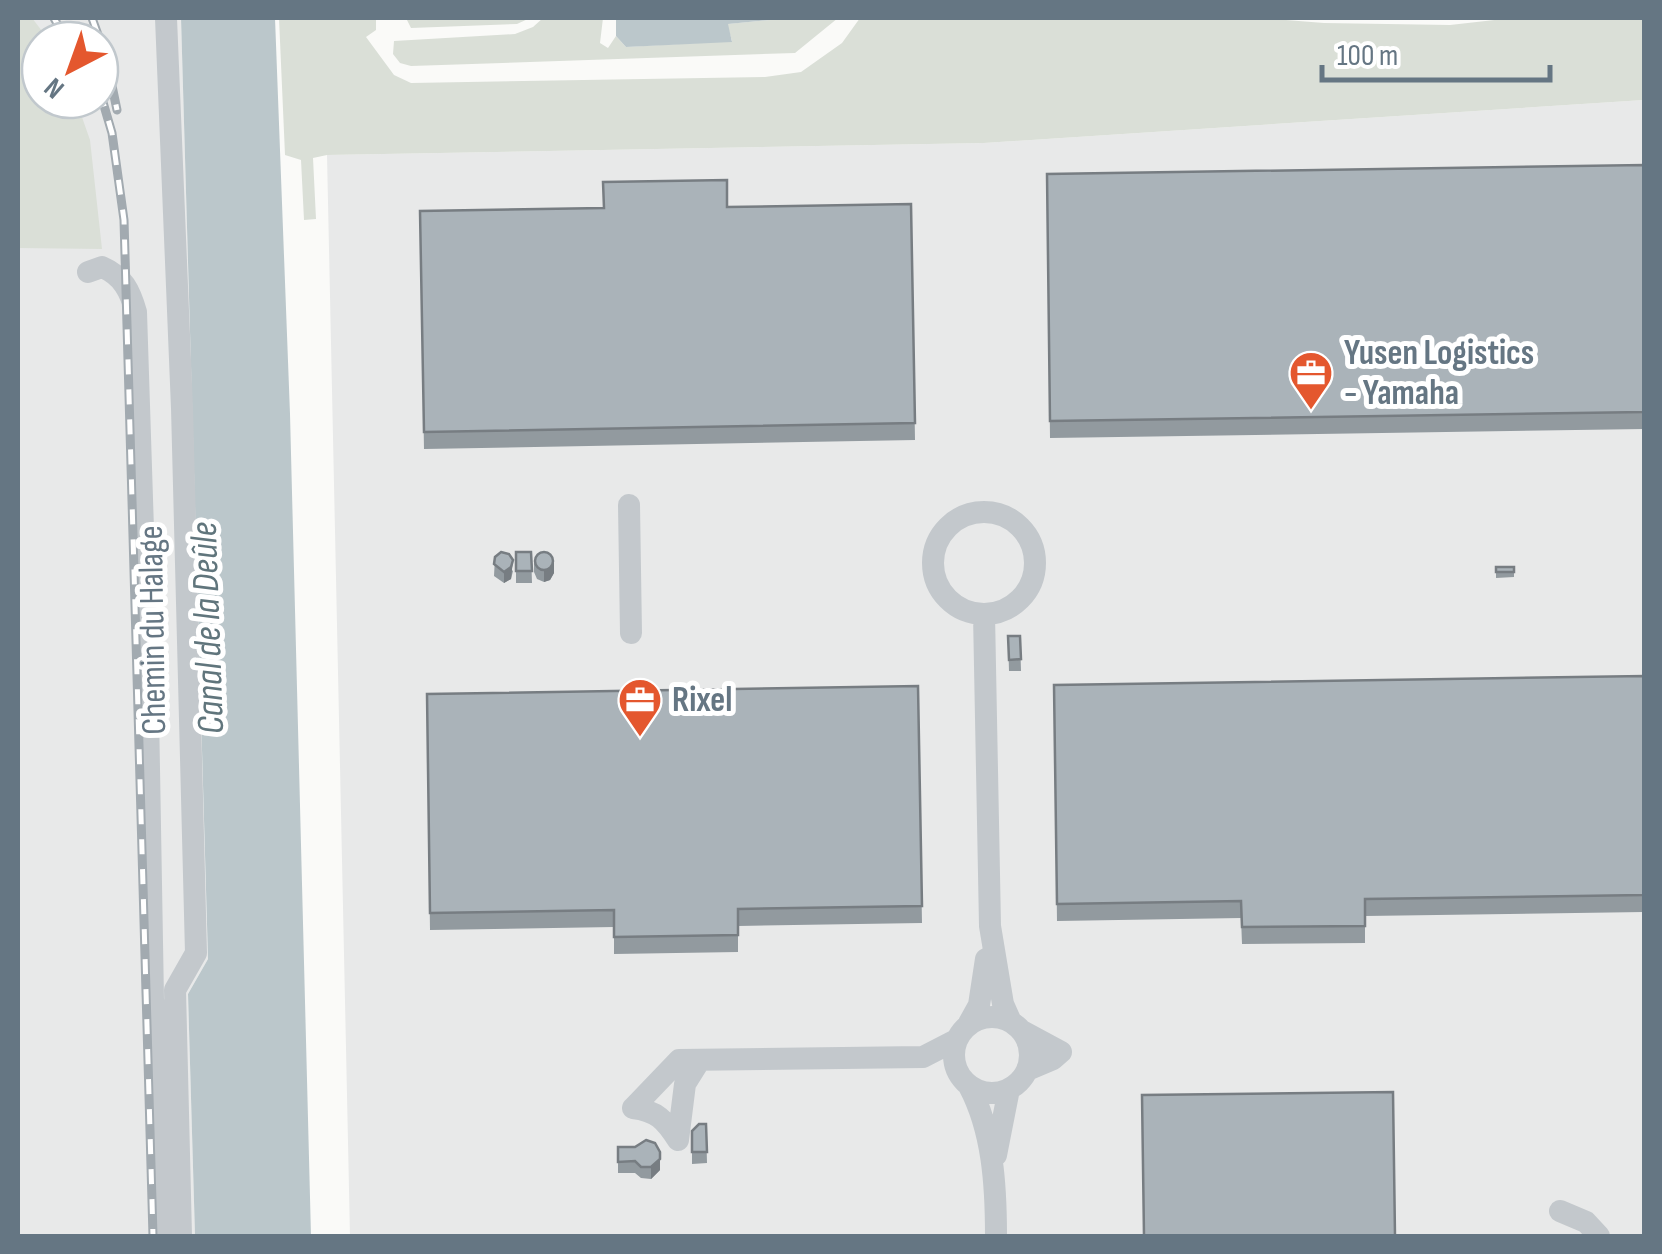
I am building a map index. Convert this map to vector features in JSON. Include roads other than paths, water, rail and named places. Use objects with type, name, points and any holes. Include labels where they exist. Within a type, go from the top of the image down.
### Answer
[{"type":"street","name":"Chemin du Halage","points":[[166,18],[182,408],[196,953],[175,990],[181,1236]]},
{"type":"street","points":[[88,272],[102,267],[114,272],[131,294],[136,312],[162,1236]]},
{"type":"street","points":[[629,506],[631,633]]},
{"type":"street","points":[[982,512],[998,514],[1026,532],[1036,562],[1034,578],[1019,601],[1002,612],[984,614],[960,608],[944,595],[934,568],[934,553],[941,536],[953,523],[982,512]]},
{"type":"street","points":[[984,614],[990,926],[984,986],[953,1056],[982,1110],[993,1169],[996,1236]]},
{"type":"street","points":[[990,926],[1003,1004],[1030,1053],[1027,1070],[1009,1089],[993,1169]]},
{"type":"street","points":[[700,1060],[923,1056],[988,1017],[1016,1026]]},
{"type":"street","points":[[923,1056],[986,1093],[1009,1089]]},
{"type":"street","points":[[1560,1211],[1586,1222],[1599,1236]]},
{"type":"water","name":"Canal de la Deûle","points":[[181,18],[275,18],[290,414],[311,1236],[195,1236],[188,994],[208,959]]},
{"type":"water","points":[[616,18],[791,18],[728,24],[732,42],[626,47],[616,36]]},
{"type":"railway","points":[[108,120],[124,220],[153,1236]]},
{"type":"place","name":"Yusen Logistics - Yamaha","points":[[1311,411]]},
{"type":"place","name":"Rixel","points":[[640,738]]}]
